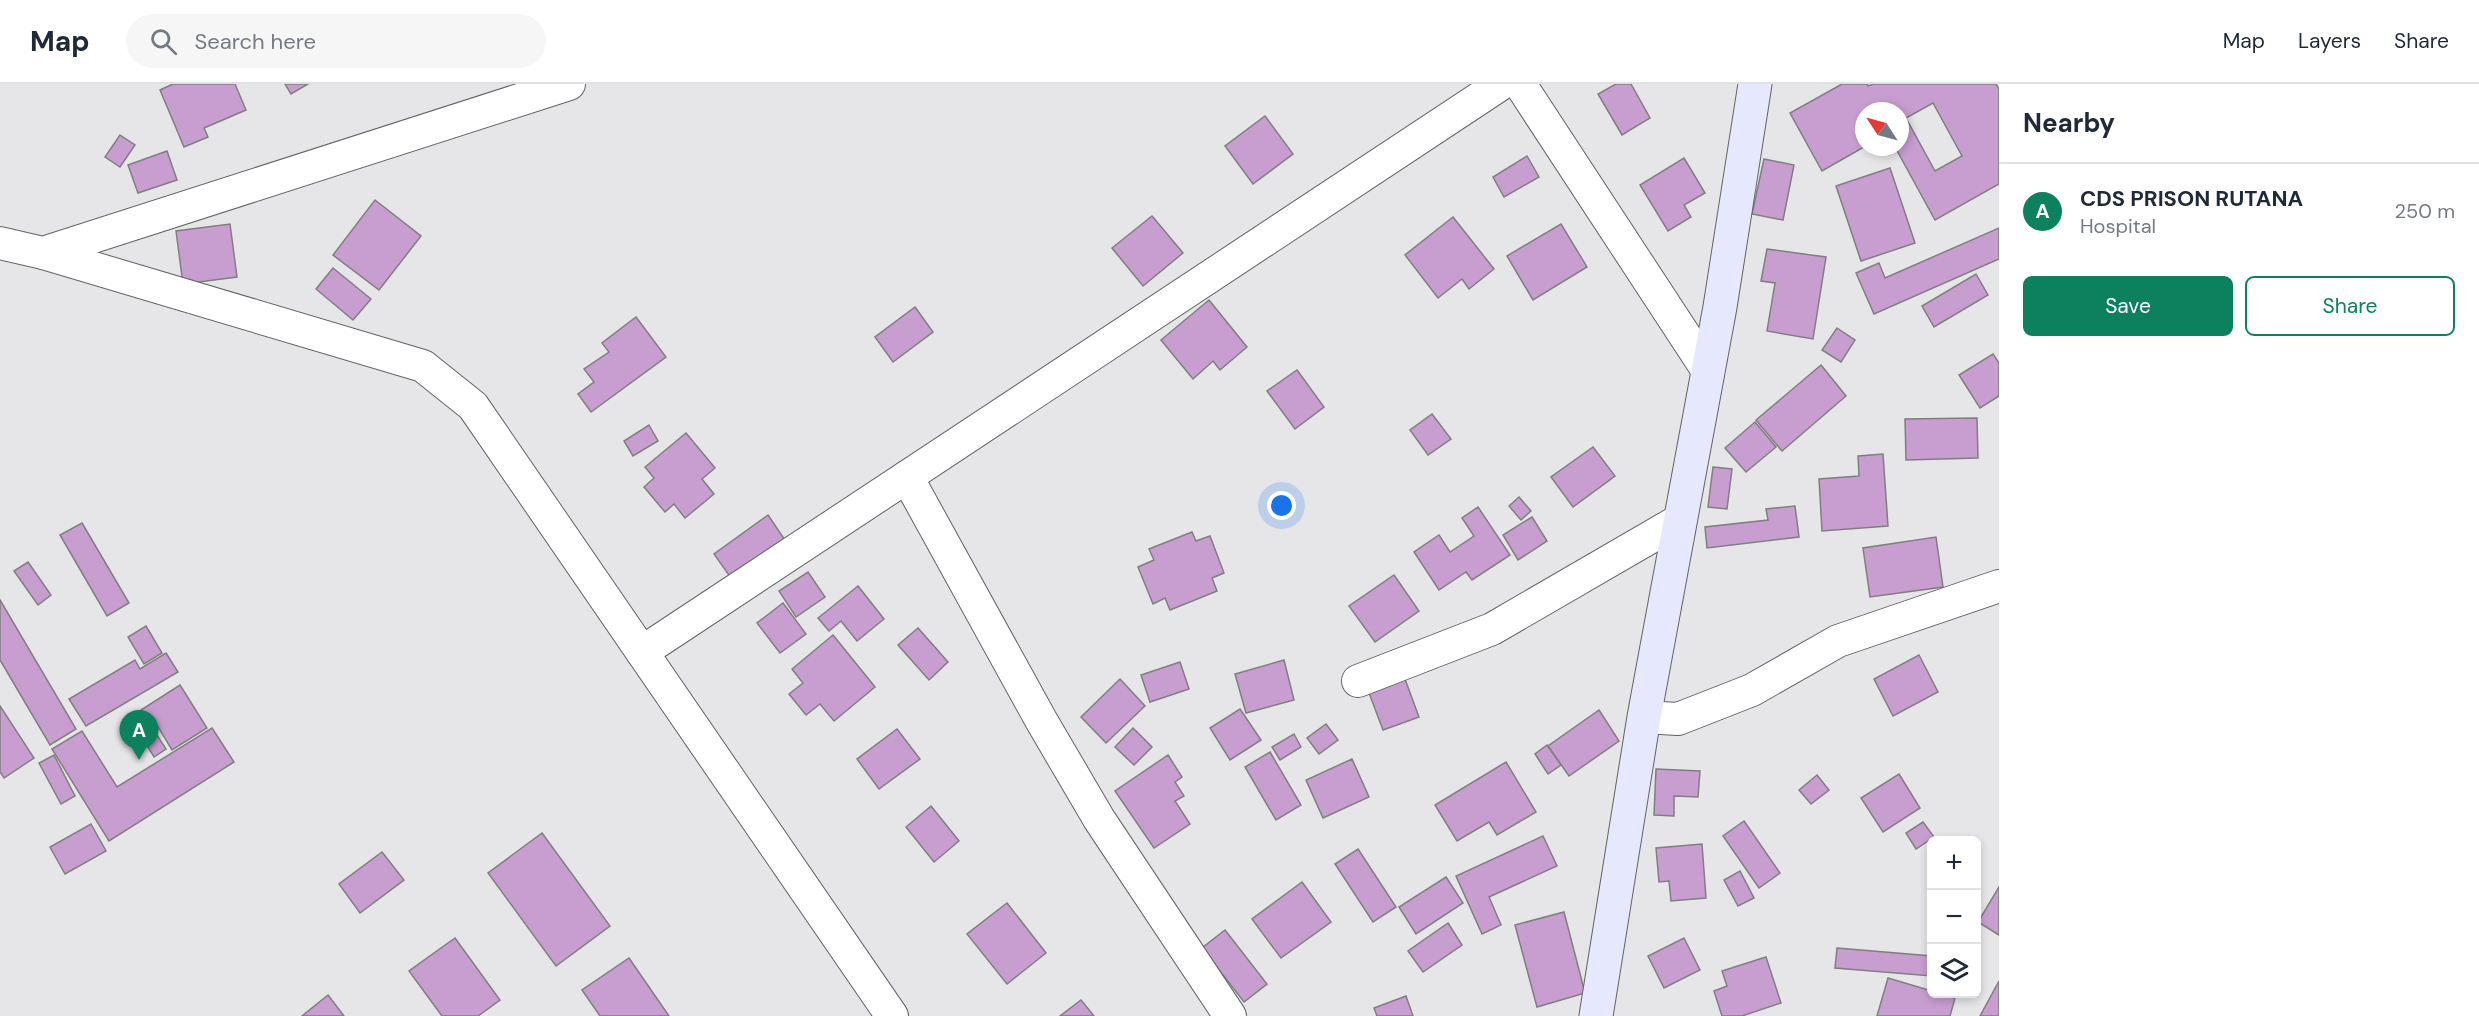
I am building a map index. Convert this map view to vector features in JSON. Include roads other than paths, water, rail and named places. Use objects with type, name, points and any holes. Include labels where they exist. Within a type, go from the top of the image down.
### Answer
[{"type":"main road","points":[[1596,1016],[1644,717],[1708,371],[1755,84]]},
{"type":"street","points":[[43,253],[569,84]]},
{"type":"street","points":[[642,652],[1501,84]]},
{"type":"street","points":[[1520,84],[1708,371]]},
{"type":"street","points":[[0,243],[43,253],[423,366],[473,405],[892,1016]]},
{"type":"street","points":[[907,477],[1041,720],[1099,819],[1230,1016]]},
{"type":"street","points":[[1358,681],[1492,628],[1680,520]]},
{"type":"street","points":[[1644,717],[1678,719],[1752,690],[1838,641],[1999,586]]},
{"type":"place","name":"CDS PRISON RUTANA","points":[[139,760]]}]
